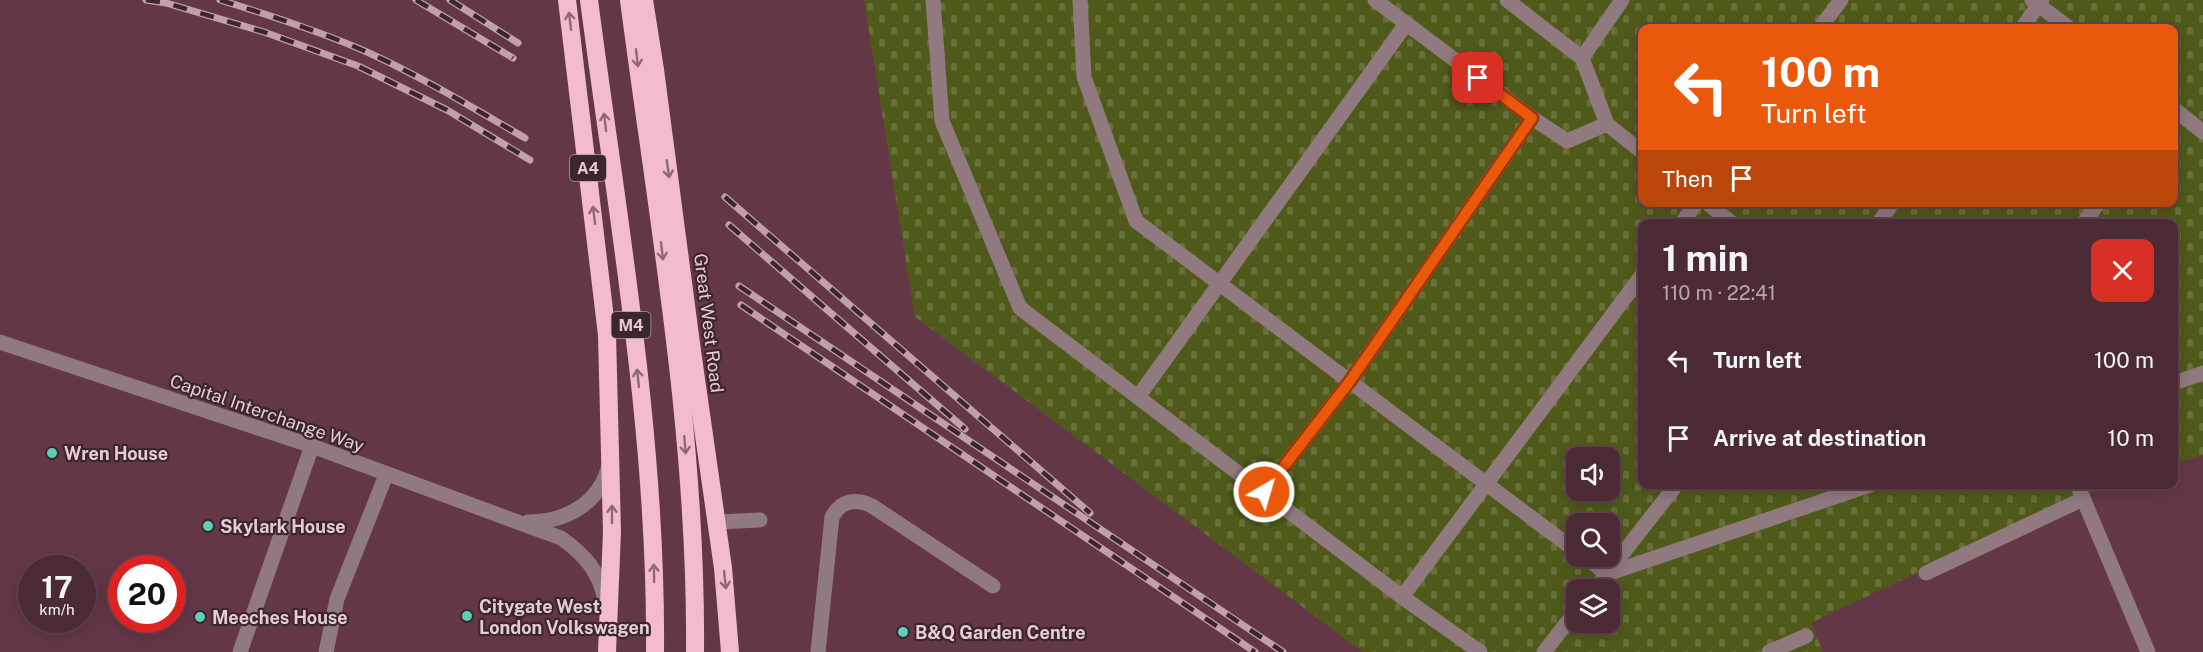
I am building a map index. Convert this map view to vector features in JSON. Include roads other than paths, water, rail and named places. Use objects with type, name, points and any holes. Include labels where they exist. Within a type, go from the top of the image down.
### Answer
[{"type":"highway","name":"A4","points":[[567,0],[607,335],[612,452],[606,652]]},
{"type":"highway","name":"M4","points":[[589,0],[646,451],[653,537],[655,652]]},
{"type":"highway","name":"M4","points":[[629,0],[685,448],[692,535],[695,652]]},
{"type":"highway","name":"Great West Road","points":[[644,0],[717,522],[730,652]]},
{"type":"street","points":[[933,0],[942,121],[1020,308],[1402,597],[1480,652]]},
{"type":"street","points":[[1080,0],[1084,78],[1136,221],[1566,543]]},
{"type":"street","points":[[1375,0],[1532,118],[1567,141],[1607,124]]},
{"type":"street","points":[[1507,0],[1582,58],[1607,124],[1638,149]]},
{"type":"street","points":[[1582,58],[1622,0]]},
{"type":"street","points":[[1823,24],[1841,0]]},
{"type":"street","points":[[2024,24],[2038,2],[2064,24]]},
{"type":"street","points":[[1138,397],[1221,285],[1406,24]]},
{"type":"street","points":[[2178,112],[2203,132]]},
{"type":"street","points":[[1264,492],[1350,381],[1532,118]]},
{"type":"street","points":[[1712,207],[1727,219]]},
{"type":"street","points":[[1402,597],[1638,280]]},
{"type":"street","name":"Capital Interchange Way","points":[[0,342],[312,446],[561,538],[579,550],[593,566],[602,586],[608,614]]},
{"type":"street","points":[[2178,382],[2203,374]]},
{"type":"street","points":[[240,652],[312,446]]},
{"type":"street","name":"Capital Interchange Way","points":[[522,522],[540,522],[562,517],[591,500],[607,473],[612,452]]},
{"type":"street","points":[[326,652],[337,599],[386,475]]},
{"type":"street","points":[[1603,579],[1673,489]]},
{"type":"street","points":[[1607,574],[1858,489]]},
{"type":"street","points":[[1926,573],[2080,492],[2148,652]]},
{"type":"street","points":[[818,652],[832,517],[840,506],[848,501],[856,500],[872,506],[993,586]]},
{"type":"street","points":[[717,522],[760,520]]},
{"type":"street","points":[[1598,567],[1607,574]]},
{"type":"street","points":[[1544,652],[1566,624]]},
{"type":"street","points":[[1769,652],[1806,636]]},
{"type":"railway","points":[[146,0],[166,3],[264,32],[358,66],[447,110],[530,160]]},
{"type":"railway","points":[[220,0],[331,37],[367,52],[427,82],[525,138]]},
{"type":"railway","points":[[416,0],[513,58]]},
{"type":"railway","points":[[450,0],[518,43]]},
{"type":"railway","points":[[725,197],[1090,513]]},
{"type":"railway","points":[[729,225],[965,429]]},
{"type":"railway","points":[[739,286],[1283,652]]},
{"type":"railway","points":[[741,305],[1255,652]]},
{"type":"place","name":"Wren House","points":[[52,453]]},
{"type":"place","name":"Skylark House","points":[[208,526]]},
{"type":"place","name":"Citygate West London Volkswagen","points":[[467,616]]},
{"type":"place","name":"Meeches House","points":[[200,617]]},
{"type":"place","name":"B&Q Garden Centre","points":[[903,632]]}]
